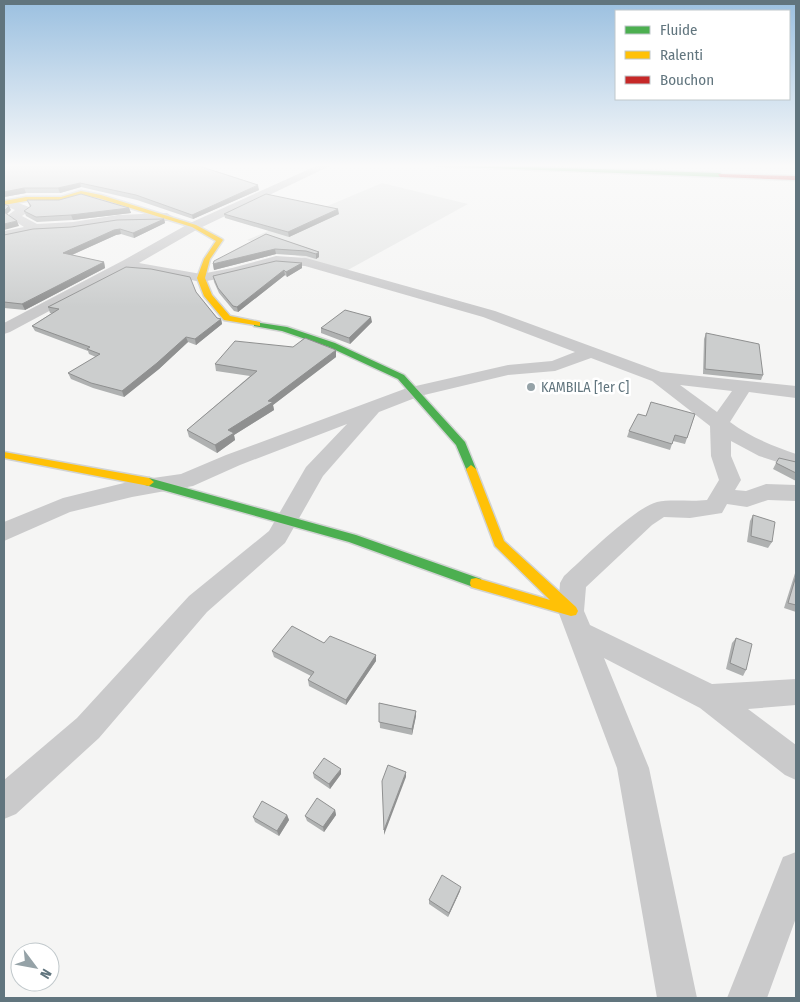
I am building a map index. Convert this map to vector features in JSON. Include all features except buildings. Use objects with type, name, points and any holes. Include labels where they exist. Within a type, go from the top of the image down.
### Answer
[{"type":"main road","points":[[151,213],[194,226],[220,240],[207,259],[201,278],[208,296],[227,318],[284,329],[332,345],[401,377],[461,444],[499,543],[575,622]]},
{"type":"main road","points":[[4,456],[162,484],[352,538],[575,622]]},
{"type":"street","points":[[19,213],[13,216],[35,228]]},
{"type":"street","points":[[4,329],[124,266],[194,226],[223,213]]},
{"type":"street","points":[[4,235],[35,228],[73,226],[118,219],[167,217]]},
{"type":"street","points":[[124,266],[153,268],[201,278],[234,272],[276,260],[306,262],[489,314],[658,377],[743,388],[796,392]]},
{"type":"street","points":[[4,532],[63,506],[132,489],[185,481],[233,460],[414,392],[508,370],[555,366],[591,352]]},
{"type":"street","points":[[658,377],[743,440],[766,451],[796,461]]},
{"type":"street","points":[[677,998],[633,768],[575,622],[573,583],[644,519],[660,509],[690,510],[714,507],[730,480],[721,456],[720,423],[743,388]]},
{"type":"street","points":[[4,802],[88,728],[198,604],[277,537],[314,472],[373,407]]},
{"type":"street","points":[[721,496],[748,499],[766,492],[796,493]]},
{"type":"street","points":[[575,622],[710,698],[796,764]]},
{"type":"street","points":[[710,698],[796,692]]},
{"type":"street","points":[[747,998],[796,870]]},
{"type":"shaded area","points":[[312,213],[452,213],[346,271],[247,240]]},
{"type":"traffic: fast","points":[[257,324],[284,329],[332,345],[401,377],[461,444],[471,469]]},
{"type":"traffic: fast","points":[[149,482],[352,538],[476,583]]},
{"type":"traffic: slow","points":[[152,213],[194,226],[220,240],[207,259],[201,278],[208,296],[227,318],[257,324]]},
{"type":"traffic: slow","points":[[4,455],[149,482]]},
{"type":"traffic: slow","points":[[471,469],[499,543],[571,611],[476,583]]},
{"type":"place","name":"KAMBILA [1er C]","points":[[531,387]]}]
